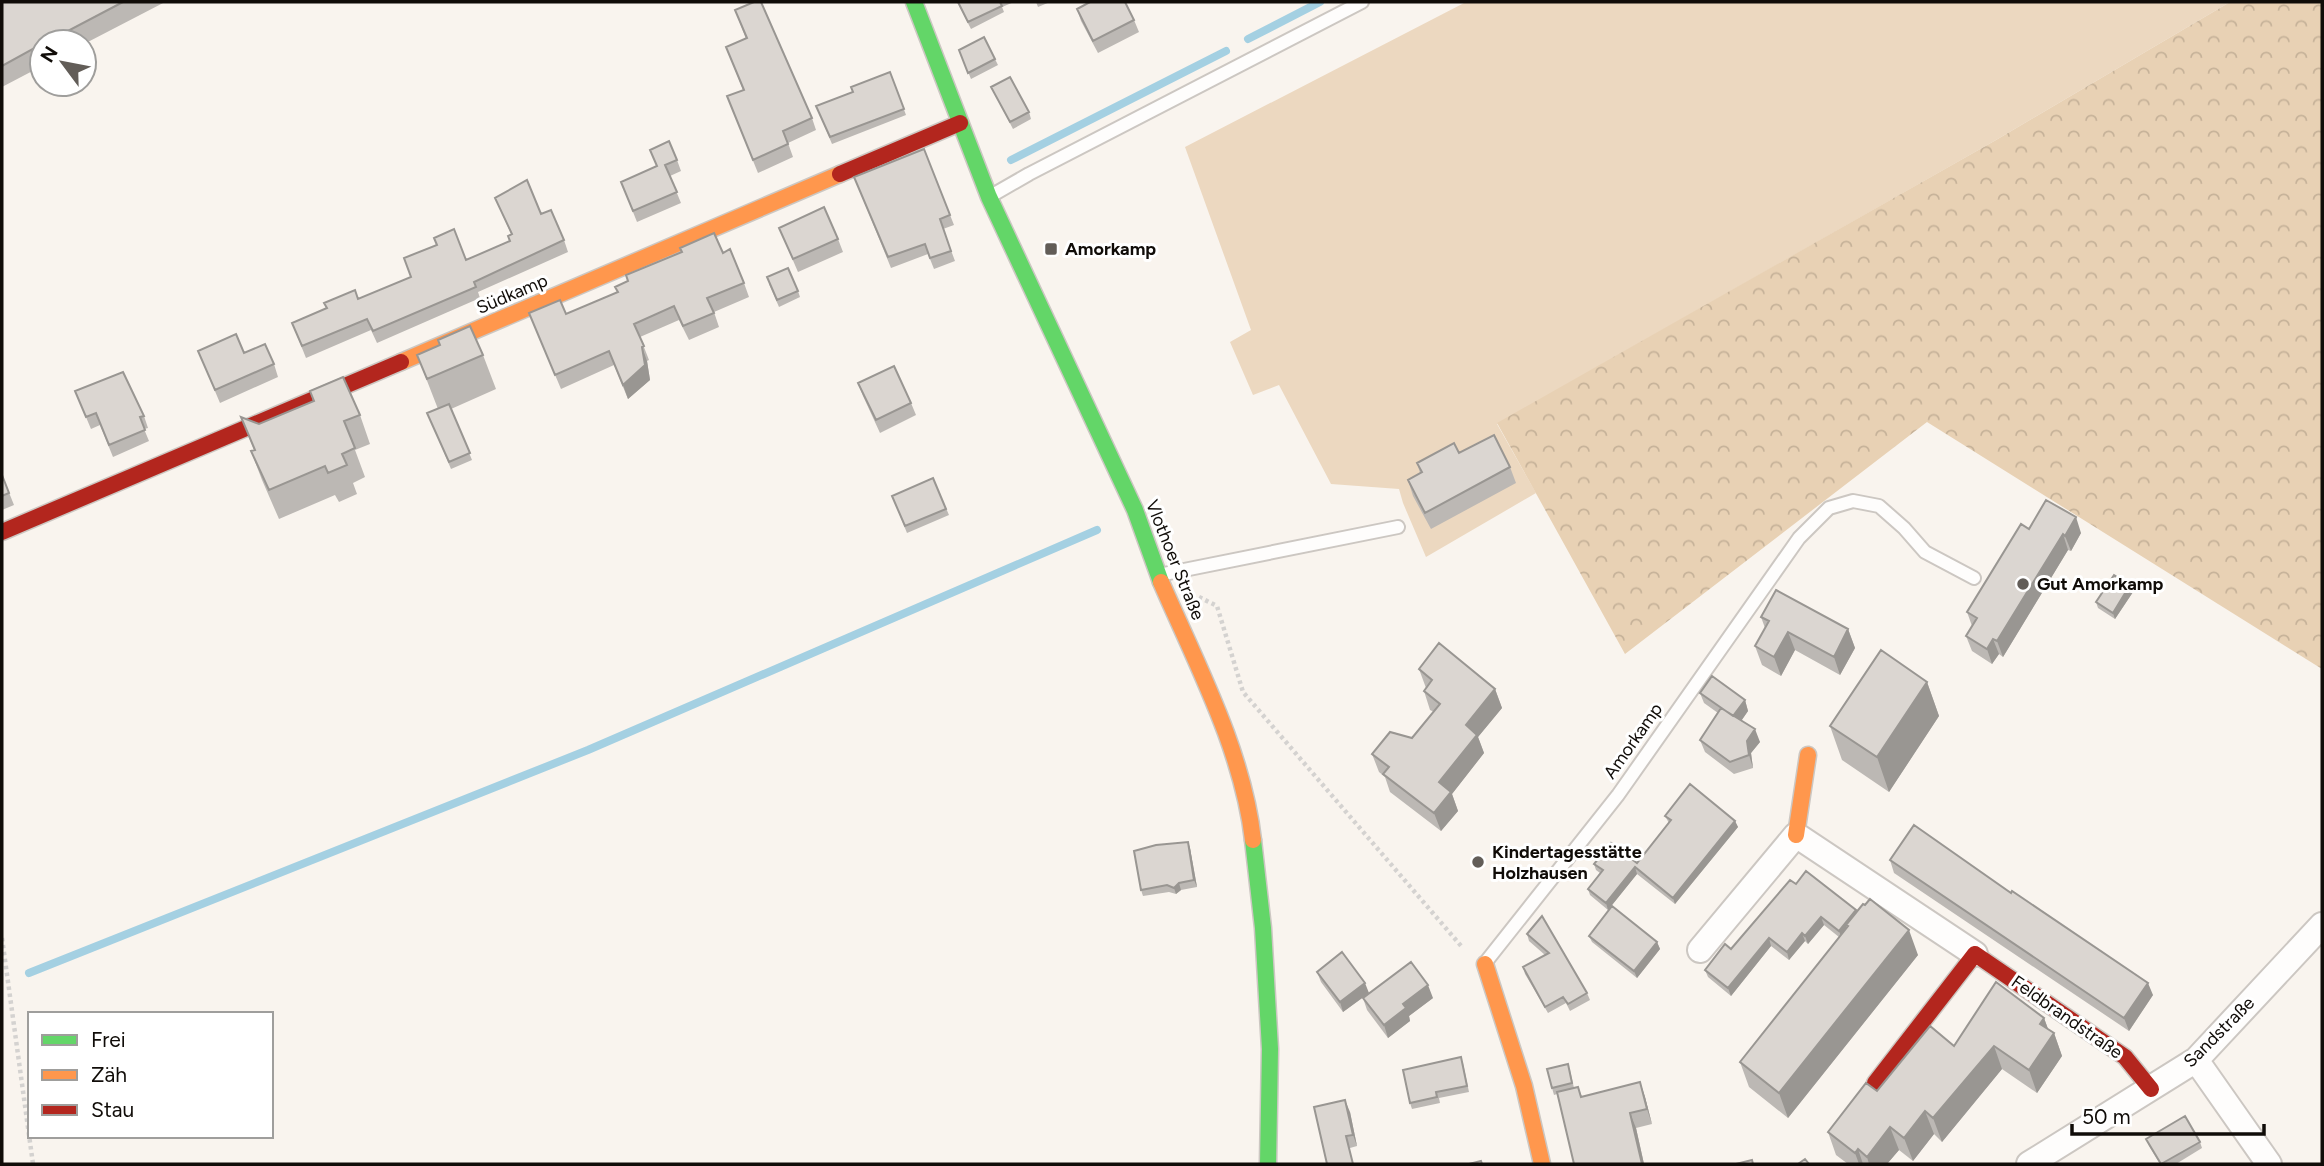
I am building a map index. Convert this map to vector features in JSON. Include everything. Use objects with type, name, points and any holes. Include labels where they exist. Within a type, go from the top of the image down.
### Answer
[{"type":"street","name":"Vlothoer Straße","points":[[914,2],[989,197],[1135,510],[1158,575],[1227,735],[1251,821],[1263,928],[1270,1049],[1268,1164]]},
{"type":"street","name":"Südkamp","points":[[2,532],[960,123]]},
{"type":"street","points":[[1700,950],[1796,835],[1808,754]]},
{"type":"street","name":"Feldbrandstraße","points":[[1796,835],[1883,900],[1975,954],[2125,1057],[2151,1089]]},
{"type":"street","name":"Sandstraße","points":[[2029,1164],[2196,1060],[2322,925]]},
{"type":"street","points":[[1875,1083],[1975,954]]},
{"type":"street","points":[[1485,964],[1524,1086],[1542,1164]]},
{"type":"street","points":[[2196,1060],[2269,1164]]},
{"type":"lane","points":[[989,197],[1362,2]]},
{"type":"lane","name":"Amorkamp","points":[[1485,964],[1618,795],[1799,538],[1829,508],[1853,501],[1879,506],[1905,528],[1925,552],[1974,578]]},
{"type":"lane","points":[[1158,575],[1398,527]]},
{"type":"path","points":[[1167,593],[1192,593],[1217,606],[1243,692],[1459,944],[1485,964]]},
{"type":"path","points":[[2,938],[28,1128]]},
{"type":"path","points":[[29,1138],[33,1164]]},
{"type":"shaded area","points":[[1466,2],[2230,2],[1996,140],[1497,424],[1536,493],[1426,557],[1399,489],[1331,484],[1279,385],[1253,395],[1230,342],[1251,330],[1185,147]]},
{"type":"green space","points":[[2230,2],[2322,2],[2322,669],[1927,422],[1625,654],[1497,423],[1996,140]]},
{"type":"building","points":[[2,2],[123,2],[74,28],[28,28],[28,52],[2,66]]},
{"type":"building","points":[[761,2],[812,118],[783,131],[788,144],[753,160],[727,96],[744,90],[726,47],[747,38],[735,10]]},
{"type":"building","points":[[958,2],[1000,2],[1002,6],[968,22]]},
{"type":"building","points":[[1090,2],[1125,2],[1134,20],[1093,41],[1077,9]]},
{"type":"building","points":[[984,37],[995,59],[968,73],[959,50]]},
{"type":"building","points":[[890,72],[904,109],[830,137],[816,106],[853,92],[851,87]]},
{"type":"building","points":[[1010,77],[1029,112],[1010,122],[991,87]]},
{"type":"building","points":[[669,141],[677,160],[665,165],[677,192],[633,211],[621,182],[657,166],[650,150]]},
{"type":"building","points":[[924,149],[950,215],[940,219],[951,251],[930,258],[925,244],[888,257],[854,177]]},
{"type":"building","points":[[527,180],[541,214],[551,210],[564,240],[474,282],[476,287],[373,331],[367,319],[302,346],[292,323],[327,308],[324,303],[355,290],[358,299],[411,277],[404,258],[437,245],[434,238],[454,229],[466,260],[510,241],[508,236],[512,234],[495,198]]},
{"type":"building","points":[[824,207],[838,239],[793,259],[779,228]]},
{"type":"building","points":[[714,233],[723,253],[730,249],[744,283],[707,298],[714,313],[683,326],[674,306],[634,324],[644,346],[645,365],[623,385],[609,351],[555,375],[529,313],[560,300],[566,314],[618,292],[615,287],[628,281],[626,275],[682,252],[680,248]]},
{"type":"building","points":[[788,268],[798,291],[777,300],[767,277]]},
{"type":"building","points":[[470,326],[483,355],[427,379],[417,355],[440,345],[438,340]]},
{"type":"building","points":[[236,334],[244,353],[265,344],[274,364],[215,390],[198,351]]},
{"type":"building","points":[[894,366],[911,403],[876,420],[858,383]]},
{"type":"building","points":[[123,372],[144,416],[140,417],[145,430],[109,445],[96,413],[86,417],[75,391]]},
{"type":"building","points":[[343,377],[360,415],[344,421],[355,448],[342,454],[347,465],[328,473],[325,466],[269,490],[251,451],[255,450],[241,417],[259,424],[314,401],[310,391]]},
{"type":"building","points":[[449,404],[470,453],[449,462],[427,413]]},
{"type":"building","points":[[1494,435],[1510,467],[1425,513],[1408,480],[1422,472],[1417,463],[1454,443],[1459,453]]},
{"type":"building","points":[[2,475],[9,493],[2,496]]},
{"type":"building","points":[[933,478],[946,509],[905,526],[892,496]]},
{"type":"building","points":[[2046,500],[2076,517],[1997,641],[1993,639],[1987,649],[1966,636],[1977,618],[1967,612],[2021,524],[2029,529]]},
{"type":"building","points":[[2114,575],[2130,585],[2113,613],[2096,602]]},
{"type":"building","points":[[1776,590],[1848,629],[1834,657],[1788,632],[1774,657],[1755,646],[1769,621],[1761,617]]},
{"type":"building","points":[[1439,643],[1495,689],[1466,725],[1477,735],[1439,782],[1451,792],[1434,813],[1383,774],[1389,767],[1372,754],[1390,732],[1412,738],[1440,704],[1424,691],[1432,680],[1419,669]]},
{"type":"building","points":[[1881,650],[1927,682],[1877,757],[1830,726]]},
{"type":"building","points":[[1712,676],[1745,700],[1733,716],[1700,693]]},
{"type":"building","points":[[1721,708],[1755,729],[1747,741],[1749,755],[1730,762],[1700,740]]},
{"type":"building","points":[[1690,784],[1735,821],[1673,898],[1635,867],[1606,903],[1588,889],[1603,870],[1594,864],[1611,843],[1637,863],[1671,820],[1665,816]]},
{"type":"building","points":[[1914,825],[2148,983],[2124,1018],[1890,860]]},
{"type":"building","points":[[1188,842],[1194,880],[1179,883],[1174,888],[1167,885],[1141,890],[1134,851],[1156,845]]},
{"type":"building","points":[[1806,871],[1856,910],[1839,931],[1821,917],[1805,936],[1802,933],[1787,952],[1769,938],[1728,988],[1705,970],[1725,944],[1731,949],[1790,880],[1796,884]]},
{"type":"building","points":[[1870,899],[1909,930],[1779,1093],[1740,1062],[1848,926],[1846,925]]},
{"type":"building","points":[[1612,906],[1657,942],[1634,971],[1589,936]]},
{"type":"building","points":[[1542,916],[1587,993],[1568,1004],[1563,997],[1545,1007],[1523,967],[1549,953],[1527,934]]},
{"type":"building","points":[[1342,952],[1365,983],[1340,1002],[1317,972]]},
{"type":"building","points":[[1411,962],[1428,985],[1403,1004],[1406,1008],[1384,1025],[1363,998]]},
{"type":"building","points":[[1996,982],[2044,1018],[2040,1024],[2054,1033],[2029,1070],[1994,1046],[1933,1118],[1925,1111],[1904,1138],[1890,1127],[1867,1157],[1858,1149],[1855,1153],[1828,1132],[1866,1083],[1877,1091],[1930,1026],[1954,1046]]},
{"type":"building","points":[[1461,1057],[1467,1086],[1436,1092],[1437,1097],[1410,1103],[1403,1070]]},
{"type":"building","points":[[1568,1064],[1572,1083],[1552,1088],[1547,1069]]},
{"type":"building","points":[[1640,1082],[1647,1109],[1630,1113],[1642,1164],[1574,1164],[1557,1092],[1578,1087],[1581,1097]]},
{"type":"building","points":[[1345,1100],[1353,1135],[1346,1136],[1353,1164],[1327,1164],[1314,1107]]},
{"type":"building","points":[[2185,1116],[2200,1142],[2161,1164],[2146,1139]]},
{"type":"building","points":[[1752,1160],[1753,1164],[1736,1164]]},
{"type":"waterway","points":[[1248,39],[1320,2]]},
{"type":"waterway","points":[[1011,160],[1226,51]]},
{"type":"waterway","points":[[29,973],[588,750],[1097,530]]},
{"type":"traffic: fast","points":[[914,2],[989,197],[1135,510],[1161,582]]},
{"type":"traffic: fast","points":[[1253,840],[1263,928],[1270,1049],[1268,1164]]},
{"type":"traffic: slow","points":[[401,362],[840,174]]},
{"type":"traffic: slow","points":[[1161,582],[1229,741],[1248,807],[1253,840]]},
{"type":"traffic: slow","points":[[1796,835],[1808,755]]},
{"type":"traffic: slow","points":[[1485,964],[1524,1086],[1542,1164]]},
{"type":"traffic: jam","points":[[840,174],[960,123]]},
{"type":"traffic: jam","points":[[2,532],[401,362]]},
{"type":"traffic: jam","points":[[1875,1083],[1975,954],[2125,1057],[2151,1089]]},
{"type":"place","name":"Amorkamp","points":[[1051,249]]},
{"type":"place","name":"Gut Amorkamp","points":[[2023,584]]},
{"type":"place","name":"Kindertagesstätte Holzhausen","points":[[1478,862]]}]
